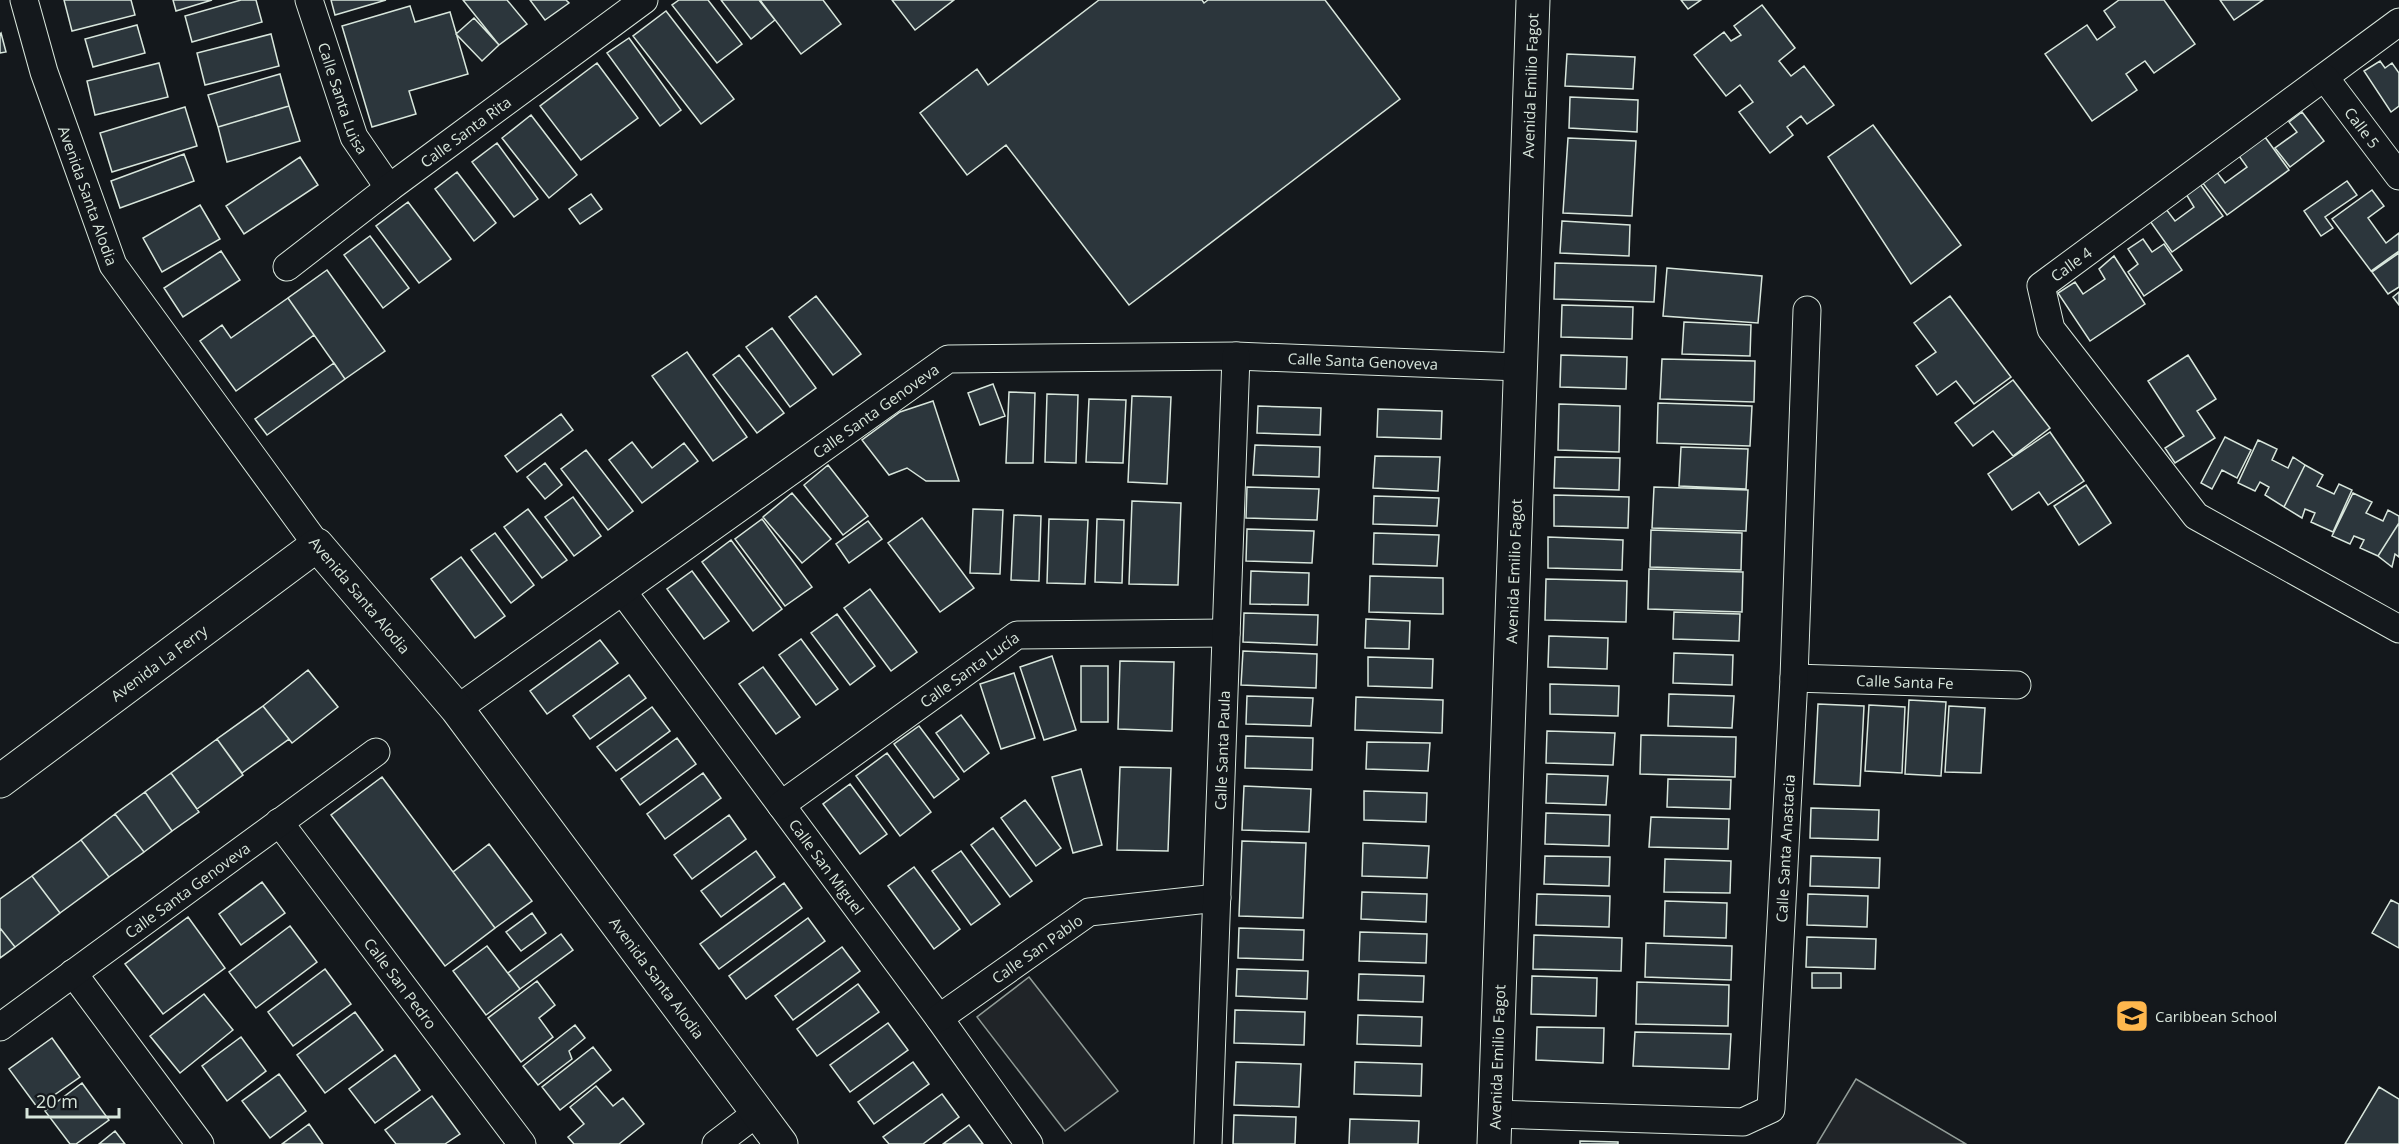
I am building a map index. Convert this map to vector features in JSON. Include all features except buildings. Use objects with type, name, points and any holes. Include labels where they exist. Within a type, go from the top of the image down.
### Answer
[{"type":"street","name":"Avenida Santa Alodia","points":[[24,0],[45,72],[113,265],[317,545],[457,709],[781,1144]]},
{"type":"street","name":"Calle Santa Luisa","points":[[309,0],[354,136],[389,188]]},
{"type":"street","name":"Calle Santa Rita","points":[[287,267],[389,188],[644,0]]},
{"type":"street","name":"Avenida Emilio Fagot","points":[[1495,1129],[1533,0]]},
{"type":"street","name":"Calle 4","points":[[2399,22],[2041,286],[2051,329],[2196,516],[2399,629]]},
{"type":"street","name":"Calle 5","points":[[2325,78],[2399,176]]},
{"type":"street","name":"Calle Santa Anastacia","points":[[1495,1129],[1743,1122],[1771,1109],[1794,678],[1807,310]]},
{"type":"street","name":"Calle Santa Genoveva","points":[[457,709],[948,359],[1236,356],[1519,367]]},
{"type":"street","name":"Calle Santa Paula","points":[[1208,1144],[1236,356]]},
{"type":"street","name":"Avenida La Ferry","points":[[0,781],[317,545]]},
{"type":"street","name":"Calle San Miguel","points":[[623,592],[939,1018],[1029,1144]]},
{"type":"street","name":"Calle Santa Lucía","points":[[781,805],[1017,635],[1226,633]]},
{"type":"street","name":"Calle Santa Fe","points":[[1794,678],[2017,685]]},
{"type":"street","name":"Calle Santa Genoveva","points":[[0,1027],[376,752]]},
{"type":"street","name":"Calle San Pedro","points":[[279,822],[522,1144]]},
{"type":"street","name":"Calle San Pablo","points":[[939,1018],[1089,912],[1217,898]]},
{"type":"street","points":[[73,973],[200,1144]]},
{"type":"street","points":[[716,1144],[758,1112]]},
{"type":"shaded area","points":[[1029,977],[1118,1091],[1065,1131],[977,1017]]},
{"type":"shaded area","points":[[1856,1079],[1966,1144],[1817,1144]]},
{"type":"place","name":"Caribbean School","points":[[2132,1016]]}]
